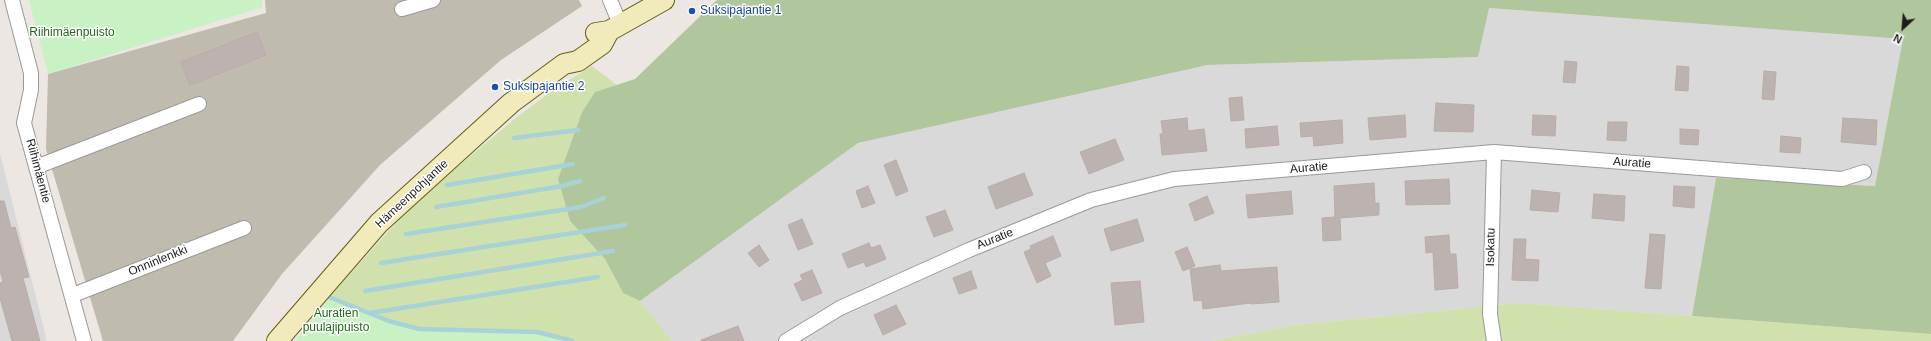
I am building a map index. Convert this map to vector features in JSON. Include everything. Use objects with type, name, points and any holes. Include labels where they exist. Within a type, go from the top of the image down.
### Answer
[{"type":"main road","name":"Hämeenpohjantie","points":[[277,341],[380,223],[511,103],[564,64],[578,61],[602,44],[615,28],[664,0]]},
{"type":"street","name":"Riihimäentie","points":[[12,0],[31,73],[31,90],[24,123],[73,295],[84,341]]},
{"type":"street","points":[[402,9],[433,0]]},
{"type":"street","points":[[610,0],[615,28]]},
{"type":"street","points":[[36,167],[199,104]]},
{"type":"street","name":"Auratie","points":[[786,341],[840,308],[969,250],[1091,200],[1174,179],[1494,152],[1842,179],[1864,172]]},
{"type":"street","name":"Isokatu","points":[[1494,152],[1490,314],[1494,341]]},
{"type":"street","name":"Onninlenkki","points":[[73,295],[244,228]]},
{"type":"shaded area","points":[[265,0],[579,0],[582,6],[501,60],[380,165],[282,274],[233,341],[103,341],[46,149],[48,74],[266,13]]},
{"type":"shaded area","points":[[1488,8],[1903,39],[1875,186],[1716,178],[1692,316],[1519,303],[1296,325],[1212,341],[672,341],[640,301],[858,143],[1209,65],[1478,57]]},
{"type":"shaded area","points":[[0,153],[47,341],[0,341]]},
{"type":"green space","name":"Riihimäenpuisto","points":[[29,0],[262,0],[263,7],[48,74]]},
{"type":"green space","points":[[717,0],[1931,0],[1931,334],[1692,316],[1716,178],[1875,186],[1903,39],[1489,8],[1478,57],[1208,65],[858,143],[640,301],[623,293],[605,259],[570,221],[558,179],[582,112],[595,92],[635,79]]},
{"type":"green space","points":[[592,66],[617,85],[595,92],[582,112],[558,179],[570,221],[605,259],[623,293],[640,301],[672,341],[571,341],[537,332],[419,329],[389,321],[329,297],[413,204],[517,117],[556,88]]},
{"type":"green space","name":"Auratien puulajipuisto","points":[[329,297],[389,321],[419,329],[537,332],[571,341],[295,341]]},
{"type":"green space","points":[[1519,303],[1931,334],[1931,341],[1212,341],[1296,325]]},
{"type":"building","points":[[257,32],[266,55],[190,85],[181,62]]},
{"type":"building","points":[[1565,61],[1577,62],[1575,83],[1563,82]]},
{"type":"building","points":[[1677,66],[1689,67],[1688,91],[1675,90]]},
{"type":"building","points":[[1764,71],[1776,72],[1774,100],[1762,99]]},
{"type":"building","points":[[1242,97],[1244,120],[1231,121],[1229,98]]},
{"type":"building","points":[[1436,103],[1474,105],[1473,132],[1434,131]]},
{"type":"building","points":[[1405,115],[1406,137],[1370,140],[1368,118]]},
{"type":"building","points":[[1533,115],[1556,116],[1555,136],[1532,135]]},
{"type":"building","points":[[1187,118],[1188,131],[1204,129],[1207,151],[1162,155],[1160,134],[1163,134],[1161,121]]},
{"type":"building","points":[[1843,118],[1877,120],[1876,145],[1841,142]]},
{"type":"building","points":[[1342,120],[1343,143],[1314,146],[1313,136],[1301,137],[1300,123]]},
{"type":"building","points":[[1608,122],[1627,122],[1626,141],[1607,140]]},
{"type":"building","points":[[1277,126],[1279,145],[1246,148],[1245,129]]},
{"type":"building","points":[[1680,129],[1699,130],[1698,145],[1680,144]]},
{"type":"building","points":[[1781,136],[1801,138],[1800,153],[1780,152]]},
{"type":"building","points":[[1115,139],[1124,160],[1089,174],[1080,152]]},
{"type":"building","points":[[896,160],[908,191],[896,196],[884,165]]},
{"type":"building","points":[[1024,173],[1033,195],[996,209],[988,187]]},
{"type":"building","points":[[1449,179],[1450,204],[1406,205],[1405,181]]},
{"type":"building","points":[[1374,183],[1375,203],[1379,203],[1379,215],[1340,218],[1341,240],[1323,241],[1322,218],[1335,217],[1334,186]]},
{"type":"building","points":[[868,186],[875,203],[862,208],[856,191]]},
{"type":"building","points":[[1674,186],[1695,187],[1694,208],[1673,206]]},
{"type":"building","points":[[1532,190],[1560,193],[1558,212],[1530,210]]},
{"type":"building","points":[[1291,191],[1293,214],[1248,218],[1246,195]]},
{"type":"building","points":[[1594,194],[1625,196],[1624,221],[1592,218]]},
{"type":"building","points":[[1207,196],[1214,213],[1195,221],[1189,204]]},
{"type":"building","points":[[0,201],[4,201],[11,228],[15,227],[29,277],[23,278],[40,341],[12,341],[0,298],[0,283],[3,282],[0,270]]},
{"type":"building","points":[[945,210],[953,230],[934,237],[926,217]]},
{"type":"building","points":[[802,219],[813,244],[798,250],[788,225]]},
{"type":"building","points":[[1137,219],[1144,241],[1111,251],[1104,229]]},
{"type":"building","points":[[1650,234],[1665,235],[1661,289],[1645,288]]},
{"type":"building","points":[[1449,235],[1450,254],[1456,254],[1458,288],[1435,290],[1433,252],[1426,253],[1425,237]]},
{"type":"building","points":[[1053,236],[1061,256],[1045,263],[1051,276],[1037,283],[1024,252],[1031,249],[1030,246]]},
{"type":"building","points":[[1514,239],[1526,239],[1525,259],[1539,260],[1538,281],[1512,280]]},
{"type":"building","points":[[869,243],[871,248],[880,245],[886,259],[866,267],[864,262],[848,268],[842,254]]},
{"type":"building","points":[[759,245],[769,260],[759,267],[748,253]]},
{"type":"building","points":[[1187,247],[1195,266],[1183,271],[1175,252]]},
{"type":"building","points":[[1220,265],[1221,271],[1277,267],[1279,302],[1251,303],[1203,309],[1202,300],[1194,301],[1190,269]]},
{"type":"building","points":[[812,270],[822,293],[802,301],[794,284],[803,280],[800,275]]},
{"type":"building","points":[[971,271],[977,288],[959,294],[953,278]]},
{"type":"building","points":[[1140,281],[1144,322],[1115,325],[1111,283]]},
{"type":"building","points":[[896,305],[906,324],[883,335],[874,315]]},
{"type":"building","points":[[738,326],[744,341],[701,341],[701,340]]},
{"type":"waterway","points":[[514,138],[578,130]]},
{"type":"waterway","points":[[447,185],[573,164]]},
{"type":"waterway","points":[[436,207],[562,186],[580,181]]},
{"type":"waterway","points":[[406,234],[581,207],[604,198]]},
{"type":"waterway","points":[[381,263],[625,225]]},
{"type":"waterway","points":[[365,291],[613,251]]},
{"type":"waterway","points":[[370,313],[598,277]]},
{"type":"waterway","points":[[324,295],[389,321],[419,329],[537,332],[573,341]]},
{"type":"place","name":"Suksipajantie 1","points":[[692,11]]},
{"type":"place","name":"Suksipajantie 2","points":[[495,87]]}]
